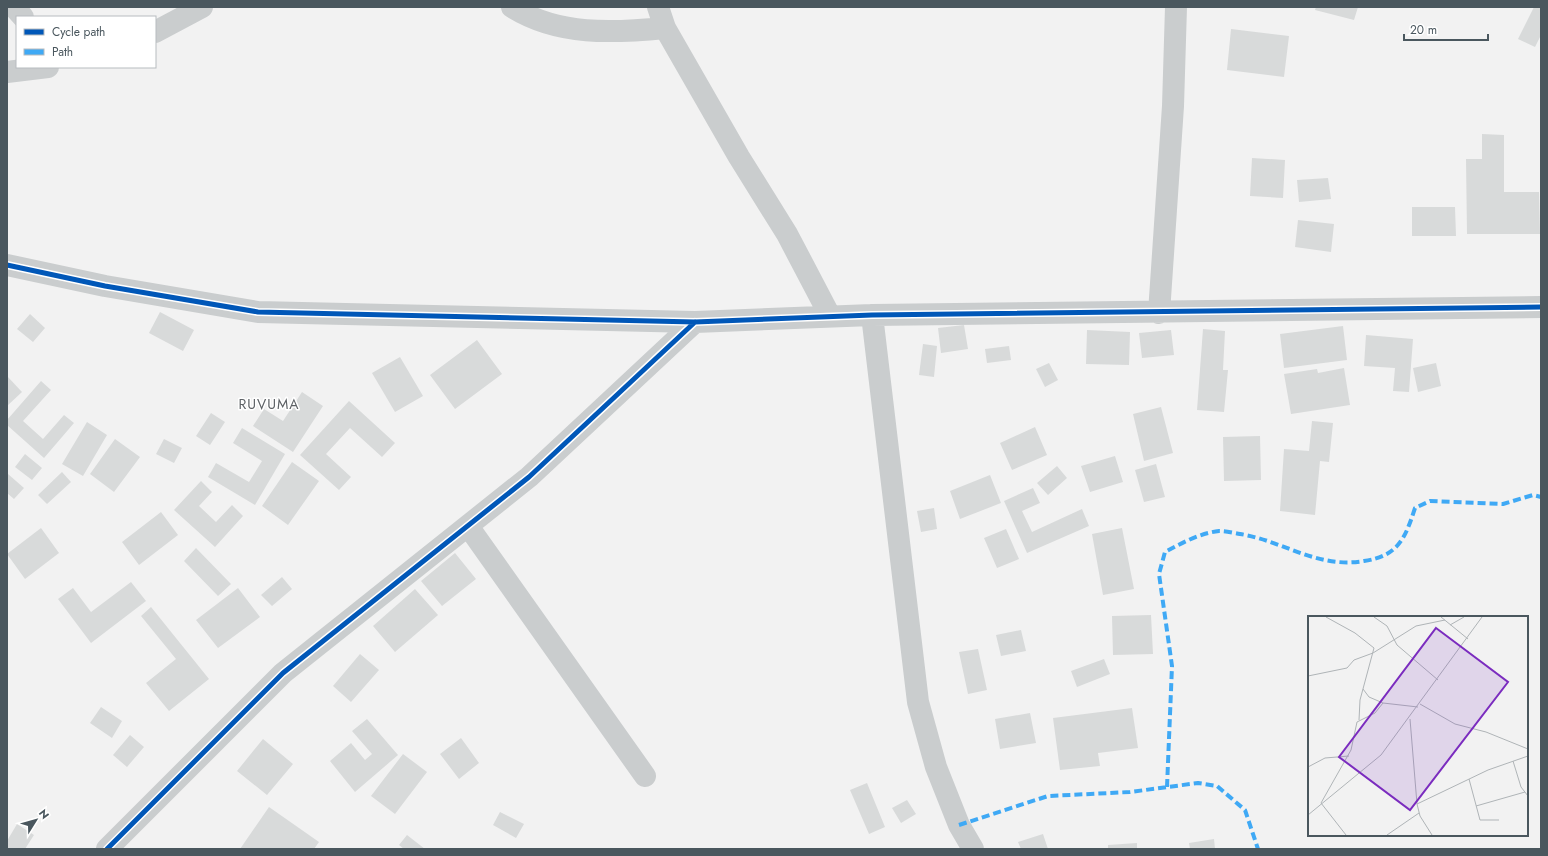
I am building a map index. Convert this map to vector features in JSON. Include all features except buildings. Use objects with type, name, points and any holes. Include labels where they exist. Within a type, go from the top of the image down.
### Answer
[{"type":"street","points":[[14,7],[21,16]]},
{"type":"street","points":[[156,31],[202,7]]},
{"type":"street","points":[[512,7],[543,23],[563,28],[617,32],[665,28]]},
{"type":"street","points":[[658,7],[665,28],[739,157],[787,234],[830,316]]},
{"type":"street","points":[[1159,313],[1173,106],[1176,7]]},
{"type":"street","points":[[7,72],[40,68]]},
{"type":"street","points":[[7,265],[105,286],[258,312],[695,322],[872,315],[1159,313],[1541,306]]},
{"type":"street","points":[[872,315],[918,702],[936,767],[959,825],[973,849]]},
{"type":"street","points":[[107,849],[283,673],[529,477],[695,322]]},
{"type":"street","points":[[468,526],[645,776]]},
{"type":"marked path","points":[[1167,787],[1172,666],[1159,574],[1165,552],[1198,536],[1222,531],[1256,537],[1316,558],[1331,561],[1364,561],[1376,559],[1392,550],[1408,529],[1415,508],[1430,501],[1503,504],[1533,495],[1541,497]]},
{"type":"marked path","points":[[959,825],[1048,796],[1130,792],[1198,783],[1217,786],[1245,810],[1258,849]]},
{"type":"cycle path","points":[[7,265],[105,286],[258,312],[695,322],[872,315],[1541,307]]},
{"type":"cycle path","points":[[107,849],[283,673],[529,477],[695,322]]},
{"type":"district","name":"RUVUMA","points":[[269,404]]}]
